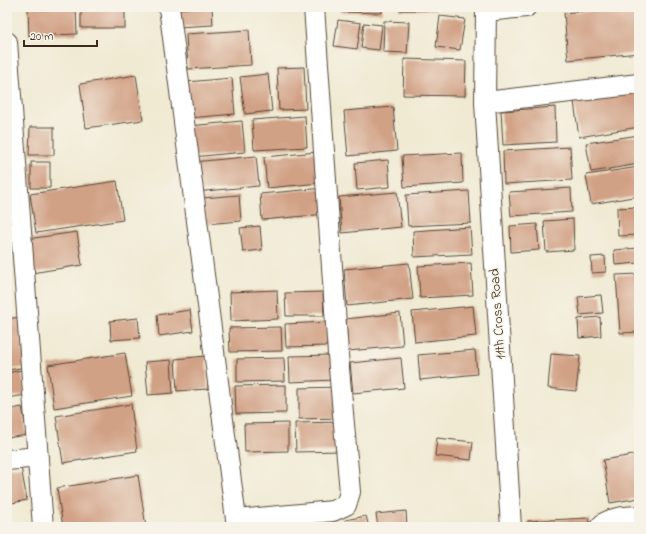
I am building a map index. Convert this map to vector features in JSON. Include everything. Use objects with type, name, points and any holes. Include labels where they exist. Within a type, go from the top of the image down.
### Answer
[{"type":"street","points":[[169,7],[237,524],[333,510],[346,505],[350,492],[338,360],[314,7]]},
{"type":"street","points":[[526,7],[486,9],[485,102],[639,84]]},
{"type":"street","points":[[7,42],[43,527]]},
{"type":"street","name":"11th Cross Road","points":[[485,102],[511,527]]},
{"type":"street","points":[[7,460],[38,457]]},
{"type":"street","points":[[600,527],[602,523],[609,520],[639,516]]},
{"type":"building","points":[[28,7],[76,7],[77,34],[29,36]]},
{"type":"building","points":[[81,7],[125,7],[125,28],[81,28]]},
{"type":"building","points":[[212,7],[213,25],[177,27],[176,9]]},
{"type":"building","points":[[341,7],[382,7],[382,13],[341,12]]},
{"type":"building","points":[[399,7],[436,7],[436,10],[399,10]]},
{"type":"building","points":[[623,7],[639,7],[639,53],[568,60],[564,13]]},
{"type":"building","points":[[440,16],[465,19],[460,50],[436,47]]},
{"type":"building","points":[[338,20],[361,23],[357,49],[334,46]]},
{"type":"building","points":[[384,21],[409,22],[407,53],[383,52]]},
{"type":"building","points":[[364,23],[382,25],[379,50],[361,48]]},
{"type":"building","points":[[249,30],[251,65],[188,69],[186,34]]},
{"type":"building","points":[[404,59],[466,61],[465,96],[403,95]]},
{"type":"building","points":[[304,67],[306,109],[279,110],[277,68]]},
{"type":"building","points":[[268,74],[272,111],[245,114],[240,77]]},
{"type":"building","points":[[136,75],[143,120],[86,128],[80,84]]},
{"type":"building","points":[[232,78],[235,114],[189,118],[186,82]]},
{"type":"building","points":[[639,91],[639,127],[579,137],[574,102]]},
{"type":"building","points":[[393,107],[397,151],[348,156],[344,111]]},
{"type":"building","points":[[555,107],[556,142],[503,145],[501,111]]},
{"type":"building","points":[[305,116],[307,147],[254,150],[252,120]]},
{"type":"building","points":[[242,121],[245,152],[192,157],[189,126]]},
{"type":"building","points":[[30,127],[54,127],[54,155],[29,155]]},
{"type":"building","points":[[639,135],[639,164],[591,172],[586,143]]},
{"type":"building","points":[[570,147],[572,180],[504,184],[503,151]]},
{"type":"building","points":[[317,152],[320,183],[267,188],[264,157]]},
{"type":"building","points":[[462,153],[463,183],[404,187],[402,156]]},
{"type":"building","points":[[256,156],[259,186],[195,192],[193,162]]},
{"type":"building","points":[[388,160],[390,187],[357,190],[355,163]]},
{"type":"building","points":[[31,162],[50,162],[50,188],[31,188]]},
{"type":"building","points":[[639,167],[639,196],[591,204],[586,175]]},
{"type":"building","points":[[117,181],[123,220],[36,233],[30,194]]},
{"type":"building","points":[[324,188],[326,214],[262,220],[260,194]]},
{"type":"building","points":[[571,188],[572,212],[511,216],[509,192]]},
{"type":"building","points":[[469,191],[471,223],[408,226],[406,195]]},
{"type":"building","points":[[397,192],[401,227],[342,233],[339,197]]},
{"type":"building","points":[[239,195],[241,221],[205,224],[202,198]]},
{"type":"building","points":[[7,198],[21,198],[21,228],[7,228]]},
{"type":"building","points":[[639,207],[639,235],[618,236],[617,208]]},
{"type":"building","points":[[573,219],[574,250],[546,252],[544,221]]},
{"type":"building","points":[[537,224],[539,250],[511,252],[510,226]]},
{"type":"building","points":[[260,226],[262,250],[243,252],[240,228]]},
{"type":"building","points":[[470,227],[472,254],[414,257],[413,231]]},
{"type":"building","points":[[77,232],[82,265],[25,274],[20,240]]},
{"type":"building","points":[[639,248],[639,263],[615,265],[614,250]]},
{"type":"building","points":[[605,256],[606,272],[592,273],[591,257]]},
{"type":"building","points":[[409,263],[413,299],[347,306],[344,269]]},
{"type":"building","points":[[471,263],[473,295],[420,298],[418,266]]},
{"type":"building","points":[[639,274],[639,332],[620,333],[616,275]]},
{"type":"building","points":[[277,290],[278,319],[231,321],[230,292]]},
{"type":"building","points":[[323,292],[324,316],[286,316],[285,293]]},
{"type":"building","points":[[601,295],[603,313],[580,315],[578,297]]},
{"type":"building","points":[[473,306],[476,336],[415,342],[412,312]]},
{"type":"building","points":[[190,310],[193,331],[159,336],[157,315]]},
{"type":"building","points":[[400,313],[403,346],[348,351],[346,319]]},
{"type":"building","points":[[20,317],[27,367],[7,370],[7,319]]},
{"type":"building","points":[[600,317],[601,336],[579,338],[578,319]]},
{"type":"building","points":[[138,318],[140,338],[111,340],[110,321]]},
{"type":"building","points":[[327,322],[327,346],[286,347],[285,324]]},
{"type":"building","points":[[281,327],[282,351],[230,352],[229,328]]},
{"type":"building","points":[[475,350],[477,374],[420,380],[418,355]]},
{"type":"building","points":[[125,353],[132,396],[54,408],[48,365]]},
{"type":"building","points":[[551,354],[580,356],[576,391],[548,388]]},
{"type":"building","points":[[333,355],[334,380],[290,382],[289,356]]},
{"type":"building","points":[[206,356],[208,389],[177,391],[175,359]]},
{"type":"building","points":[[284,358],[285,381],[237,382],[237,359]]},
{"type":"building","points":[[401,358],[404,388],[353,393],[350,363]]},
{"type":"building","points":[[171,360],[173,393],[148,395],[145,362]]},
{"type":"building","points":[[21,370],[26,395],[7,398],[7,373]]},
{"type":"building","points":[[286,385],[286,413],[236,414],[235,386]]},
{"type":"building","points":[[340,387],[341,418],[299,419],[299,388]]},
{"type":"building","points":[[131,404],[137,451],[63,463],[56,416]]},
{"type":"building","points":[[22,407],[27,435],[7,438],[7,410]]},
{"type":"building","points":[[339,422],[340,451],[296,452],[295,423]]},
{"type":"building","points":[[288,423],[288,451],[245,452],[244,424]]},
{"type":"building","points":[[437,438],[473,442],[471,460],[435,456]]},
{"type":"building","points":[[639,454],[639,498],[610,503],[603,460]]},
{"type":"building","points":[[21,467],[27,500],[7,504],[7,469]]},
{"type":"building","points":[[138,475],[146,527],[63,527],[57,488]]},
{"type":"building","points":[[406,511],[407,527],[378,527],[376,514]]},
{"type":"building","points":[[366,516],[369,527],[346,527],[345,520]]},
{"type":"building","points":[[589,518],[590,527],[528,527],[528,521]]},
{"type":"building","points":[[333,521],[334,527],[309,527],[309,526]]}]
